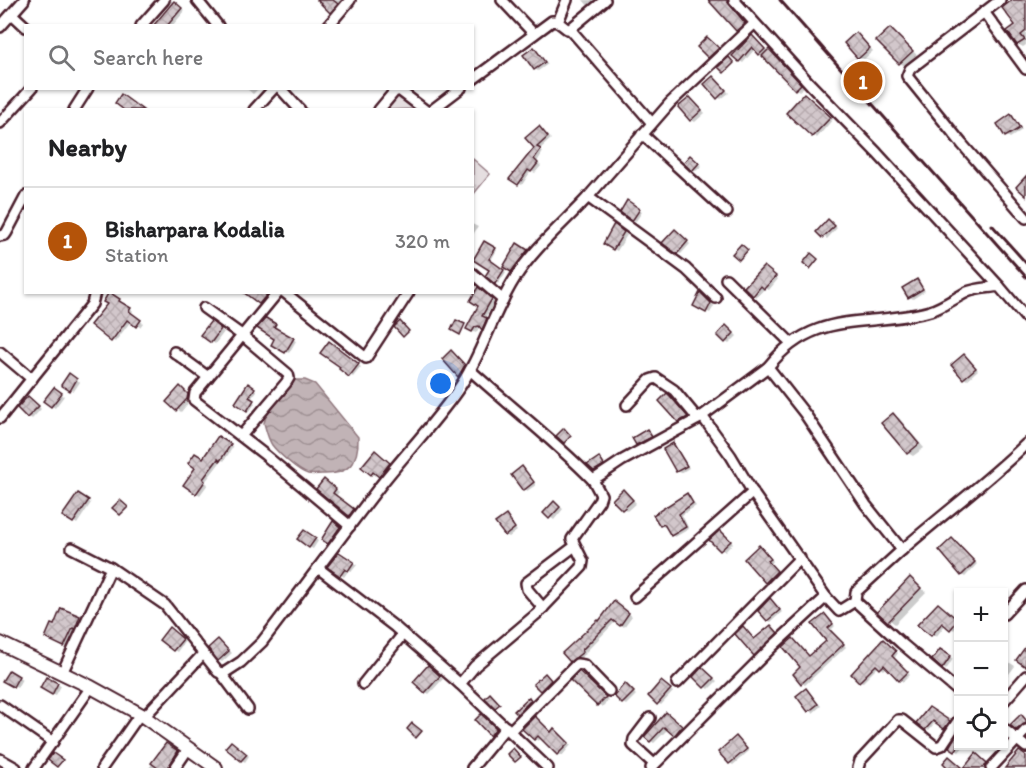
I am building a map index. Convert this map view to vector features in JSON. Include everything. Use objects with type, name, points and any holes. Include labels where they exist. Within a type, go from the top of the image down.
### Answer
[{"type":"street","points":[[0,27],[24,0]]},
{"type":"street","points":[[143,24],[164,0]]},
{"type":"street","points":[[197,0],[216,24]]},
{"type":"street","points":[[330,24],[350,0]]},
{"type":"street","points":[[502,0],[534,34]]},
{"type":"street","points":[[558,22],[567,0]]},
{"type":"street","points":[[570,29],[604,0]]},
{"type":"street","points":[[734,0],[877,153],[1026,318]]},
{"type":"street","points":[[1000,0],[910,69],[907,76],[1026,218]]},
{"type":"street","points":[[984,12],[1026,69]]},
{"type":"street","points":[[12,14],[24,25]]},
{"type":"street","points":[[474,79],[552,21],[558,22],[564,28],[570,29],[652,123]]},
{"type":"street","points":[[221,673],[241,662],[261,642],[381,485],[433,425],[470,370],[503,300],[525,264],[588,197],[652,123],[754,24]]},
{"type":"street","points":[[0,123],[30,90]]},
{"type":"street","points":[[75,108],[87,90]]},
{"type":"street","points":[[256,108],[272,90]]},
{"type":"street","points":[[282,90],[298,108]]},
{"type":"street","points":[[381,108],[394,92],[399,90],[422,108]]},
{"type":"street","points":[[435,108],[458,90]]},
{"type":"street","points":[[642,134],[727,212]]},
{"type":"street","points":[[588,197],[686,269],[716,298]]},
{"type":"street","points":[[0,236],[7,232],[24,200]]},
{"type":"street","points":[[474,275],[503,300]]},
{"type":"street","points":[[726,279],[791,343]]},
{"type":"street","points":[[593,480],[700,418],[768,367],[791,343],[817,329],[846,322],[878,320],[931,311],[970,291],[999,286]]},
{"type":"street","points":[[0,418],[92,304],[94,294]]},
{"type":"street","points":[[350,526],[194,400],[195,393],[277,294],[366,358],[408,294]]},
{"type":"street","points":[[204,308],[285,370],[289,378],[241,436]]},
{"type":"street","points":[[0,352],[32,379]]},
{"type":"street","points":[[174,352],[208,377]]},
{"type":"street","points":[[768,367],[805,414],[867,505],[902,550]]},
{"type":"street","points":[[460,684],[475,666],[543,608],[582,567],[583,561],[572,541],[573,536],[601,495],[593,480],[569,455],[470,370]]},
{"type":"street","points":[[627,405],[650,380],[656,378],[674,390],[731,456],[753,492],[826,597],[839,611],[855,601]]},
{"type":"street","points":[[954,688],[855,601],[854,596],[902,550],[1001,468],[1026,444]]},
{"type":"street","points":[[635,597],[753,492]]},
{"type":"street","points":[[543,608],[527,589],[526,583],[575,546]]},
{"type":"street","points":[[72,548],[111,568],[165,604],[248,709]]},
{"type":"street","points":[[677,683],[800,558]]},
{"type":"street","points":[[62,673],[111,568]]},
{"type":"street","points":[[318,568],[403,634],[460,684],[548,768]]},
{"type":"street","points":[[1008,610],[1026,590]]},
{"type":"street","points":[[651,718],[634,740],[633,745],[652,766],[826,597]]},
{"type":"street","points":[[363,684],[403,634]]},
{"type":"street","points":[[0,643],[91,687],[142,716],[216,768]]},
{"type":"street","points":[[102,768],[142,716],[203,654]]},
{"type":"street","points":[[472,768],[508,729],[577,664],[584,665],[609,691]]},
{"type":"street","points":[[1008,696],[1026,676]]},
{"type":"street","points":[[34,768],[91,687]]},
{"type":"street","points":[[0,705],[53,742]]},
{"type":"street","points":[[858,768],[860,761],[898,720],[902,720],[936,747],[942,745],[954,727]]},
{"type":"street","points":[[991,768],[1026,730]]},
{"type":"street","points":[[1008,732],[1026,747]]},
{"type":"street","points":[[175,768],[188,749]]},
{"type":"street","points":[[0,759],[16,768]]},
{"type":"green space","points":[[397,95],[413,108],[386,108]]},
{"type":"green space","points":[[474,160],[490,174],[474,194]]},
{"type":"water","points":[[294,380],[305,380],[315,384],[358,437],[354,460],[345,470],[331,474],[308,474],[288,461],[271,443],[264,423],[266,416]]},
{"type":"building","points":[[317,0],[333,0],[338,4],[330,13]]},
{"type":"building","points":[[708,0],[726,0],[745,23],[736,31]]},
{"type":"building","points":[[1012,0],[1026,0],[1026,31],[1021,35],[1025,40],[1017,45],[1007,31],[1015,25],[1002,8]]},
{"type":"building","points":[[174,1],[182,8],[169,24],[155,24]]},
{"type":"building","points":[[890,28],[913,51],[899,64],[876,41]]},
{"type":"building","points":[[856,32],[870,48],[858,59],[844,43]]},
{"type":"building","points":[[752,35],[765,49],[759,55],[752,47],[739,62],[732,56]]},
{"type":"building","points":[[707,37],[719,48],[708,58],[697,47]]},
{"type":"building","points":[[534,47],[545,62],[534,70],[523,55]]},
{"type":"building","points":[[769,49],[801,84],[795,90],[762,56]]},
{"type":"building","points":[[729,57],[734,63],[724,73],[718,67]]},
{"type":"building","points":[[713,76],[726,90],[717,99],[704,84]]},
{"type":"building","points":[[804,93],[831,117],[812,137],[786,113]]},
{"type":"building","points":[[121,94],[140,108],[121,108],[115,103]]},
{"type":"building","points":[[690,97],[702,110],[690,121],[678,107]]},
{"type":"building","points":[[1011,114],[1020,128],[1005,137],[997,124]]},
{"type":"building","points":[[539,126],[548,137],[537,147],[541,149],[534,159],[538,163],[531,172],[528,170],[518,185],[509,179],[534,148],[525,138]]},
{"type":"building","points":[[690,155],[699,163],[692,171],[683,163]]},
{"type":"building","points":[[1026,176],[1026,196],[1016,187]]},
{"type":"building","points":[[627,200],[640,209],[632,221],[620,212]]},
{"type":"building","points":[[828,219],[835,226],[822,238],[816,232]]},
{"type":"building","points":[[614,224],[624,232],[613,250],[603,244]]},
{"type":"building","points":[[675,229],[688,241],[677,254],[662,243]]},
{"type":"building","points":[[484,241],[496,248],[489,259],[504,270],[495,284],[485,276],[489,270],[474,261]]},
{"type":"building","points":[[517,243],[528,250],[511,272],[503,267]]},
{"type":"building","points":[[741,244],[748,250],[739,260],[732,254]]},
{"type":"building","points":[[811,253],[818,259],[810,269],[803,263]]},
{"type":"building","points":[[764,266],[776,276],[764,289],[761,286],[753,296],[744,287]]},
{"type":"building","points":[[917,279],[923,289],[908,298],[902,288]]},
{"type":"building","points":[[478,287],[492,299],[482,316],[487,318],[482,330],[479,326],[475,327],[472,332],[466,329],[478,306],[470,301]]},
{"type":"building","points":[[700,292],[711,303],[706,313],[693,306]]},
{"type":"building","points":[[108,294],[112,294],[131,308],[129,311],[141,320],[136,327],[127,320],[111,342],[90,325],[107,304],[103,302]]},
{"type":"building","points":[[246,294],[267,294],[259,304]]},
{"type":"building","points":[[266,318],[276,324],[274,327],[294,338],[285,353],[271,345],[274,339],[257,328]]},
{"type":"building","points":[[456,320],[465,324],[460,335],[451,330]]},
{"type":"building","points":[[211,321],[221,329],[211,343],[200,335]]},
{"type":"building","points":[[400,321],[409,331],[403,337],[394,327]]},
{"type":"building","points":[[726,325],[734,333],[725,343],[717,335]]},
{"type":"building","points":[[329,341],[359,364],[349,377],[339,369],[340,367],[320,353]]},
{"type":"building","points":[[451,350],[465,365],[458,377],[442,359]]},
{"type":"building","points":[[964,354],[976,368],[963,379],[951,365]]},
{"type":"building","points":[[69,373],[77,379],[70,391],[61,385]]},
{"type":"building","points":[[248,383],[255,388],[249,397],[254,400],[247,411],[235,403]]},
{"type":"building","points":[[180,386],[188,394],[187,399],[176,411],[166,402]]},
{"type":"building","points":[[54,387],[62,393],[51,407],[43,401]]},
{"type":"building","points":[[667,393],[688,417],[678,422],[659,401]]},
{"type":"building","points":[[28,396],[39,406],[27,418],[17,408]]},
{"type":"building","points":[[893,413],[919,444],[907,454],[881,423]]},
{"type":"building","points":[[564,428],[571,436],[564,443],[556,436]]},
{"type":"building","points":[[647,429],[652,437],[636,445],[632,438]]},
{"type":"building","points":[[218,436],[231,444],[220,461],[218,459],[203,479],[205,481],[196,494],[183,485],[195,468],[188,463],[195,453],[203,458]]},
{"type":"building","points":[[673,443],[687,466],[676,472],[663,449]]},
{"type":"building","points":[[375,450],[390,463],[379,477],[373,472],[371,475],[361,467]]},
{"type":"building","points":[[599,457],[604,465],[594,471],[587,465]]},
{"type":"building","points":[[522,466],[534,482],[523,491],[511,475]]},
{"type":"building","points":[[324,479],[336,489],[333,493],[354,509],[349,516],[316,489]]},
{"type":"building","points":[[623,489],[633,500],[622,510],[612,500]]},
{"type":"building","points":[[78,493],[89,500],[73,523],[62,516]]},
{"type":"building","points":[[687,493],[693,503],[679,514],[686,527],[671,536],[664,524],[660,526],[653,515]]},
{"type":"building","points":[[120,500],[128,507],[120,515],[112,508]]},
{"type":"building","points":[[554,501],[560,507],[549,519],[543,513]]},
{"type":"building","points":[[506,515],[515,528],[505,536],[495,523]]},
{"type":"building","points":[[333,521],[340,527],[328,544],[321,540]]},
{"type":"building","points":[[304,530],[316,538],[309,548],[297,539]]},
{"type":"building","points":[[720,530],[731,541],[720,551],[709,540]]},
{"type":"building","points":[[952,538],[975,562],[961,576],[939,550]]},
{"type":"building","points":[[759,545],[771,559],[768,561],[777,571],[765,583],[744,559]]},
{"type":"building","points":[[339,552],[354,562],[348,571],[345,569],[340,576],[327,567]]},
{"type":"building","points":[[910,577],[921,588],[888,622],[877,612]]},
{"type":"building","points":[[770,598],[780,610],[767,621],[758,611]]},
{"type":"building","points":[[614,601],[629,613],[620,626],[612,620],[582,650],[583,652],[570,662],[562,653],[599,621]]},
{"type":"building","points":[[938,603],[954,617],[954,625],[950,630],[942,623],[931,636],[917,625]]},
{"type":"building","points":[[61,608],[80,616],[64,647],[45,638],[51,624],[54,625]]},
{"type":"building","points":[[825,614],[833,624],[828,628],[844,644],[801,684],[793,674],[800,667],[783,647],[793,638],[809,656],[826,641],[812,624]]},
{"type":"building","points":[[771,625],[778,633],[754,656],[735,634],[743,626],[754,639]]},
{"type":"building","points":[[169,627],[183,639],[173,651],[159,640]]},
{"type":"building","points":[[218,639],[229,651],[218,661],[208,648]]},
{"type":"building","points":[[883,639],[896,651],[892,656],[908,672],[899,681],[884,665],[880,669],[876,665],[859,682],[851,674]]},
{"type":"building","points":[[1026,646],[1026,667],[1016,660]]},
{"type":"building","points":[[940,649],[951,656],[942,669],[932,660]]},
{"type":"building","points":[[428,665],[440,676],[425,693],[413,682]]},
{"type":"building","points":[[702,667],[714,678],[704,688],[693,677]]},
{"type":"building","points":[[9,670],[19,676],[13,687],[2,681]]},
{"type":"building","points":[[579,671],[606,697],[597,706],[570,680]]},
{"type":"building","points":[[545,673],[551,680],[540,691],[533,684]]},
{"type":"building","points":[[46,677],[58,683],[52,695],[40,688]]},
{"type":"building","points":[[661,681],[671,689],[657,705],[648,696]]},
{"type":"building","points":[[625,683],[634,692],[622,704],[614,696]]},
{"type":"building","points":[[806,688],[818,704],[808,712],[796,696]]},
{"type":"building","points":[[490,693],[500,704],[495,708],[485,698]]},
{"type":"building","points":[[529,697],[531,700],[517,714],[514,711]]},
{"type":"building","points":[[929,707],[950,721],[944,729],[933,721],[925,730],[916,723]]},
{"type":"building","points":[[666,712],[682,726],[674,736],[664,727],[650,742],[644,737]]},
{"type":"building","points":[[481,714],[496,728],[490,736],[475,720]]},
{"type":"building","points":[[1021,714],[1026,723],[1016,730],[1010,725]]},
{"type":"building","points":[[535,716],[551,732],[554,728],[569,743],[557,755],[538,736],[534,740],[522,729]]},
{"type":"building","points":[[412,723],[422,731],[416,738],[407,729]]},
{"type":"building","points":[[736,736],[747,749],[729,764],[718,752]]},
{"type":"building","points":[[954,739],[956,750],[955,751],[949,747]]},
{"type":"building","points":[[231,741],[247,754],[241,761],[225,748]]},
{"type":"building","points":[[166,743],[178,751],[168,768],[158,768],[151,763]]},
{"type":"building","points":[[513,748],[521,757],[515,762],[507,754]]},
{"type":"building","points":[[1019,751],[1026,756],[1026,768],[1005,768]]},
{"type":"building","points":[[53,753],[63,760],[57,767],[48,760]]},
{"type":"building","points":[[976,753],[987,763],[984,768],[964,768]]},
{"type":"building","points":[[949,756],[963,768],[948,768],[943,763]]},
{"type":"railway","points":[[780,0],[1026,277]]},
{"type":"railway","points":[[992,225],[1026,263]]},
{"type":"place","name":"Bisharpara Kodalia","points":[[863,81]]}]
